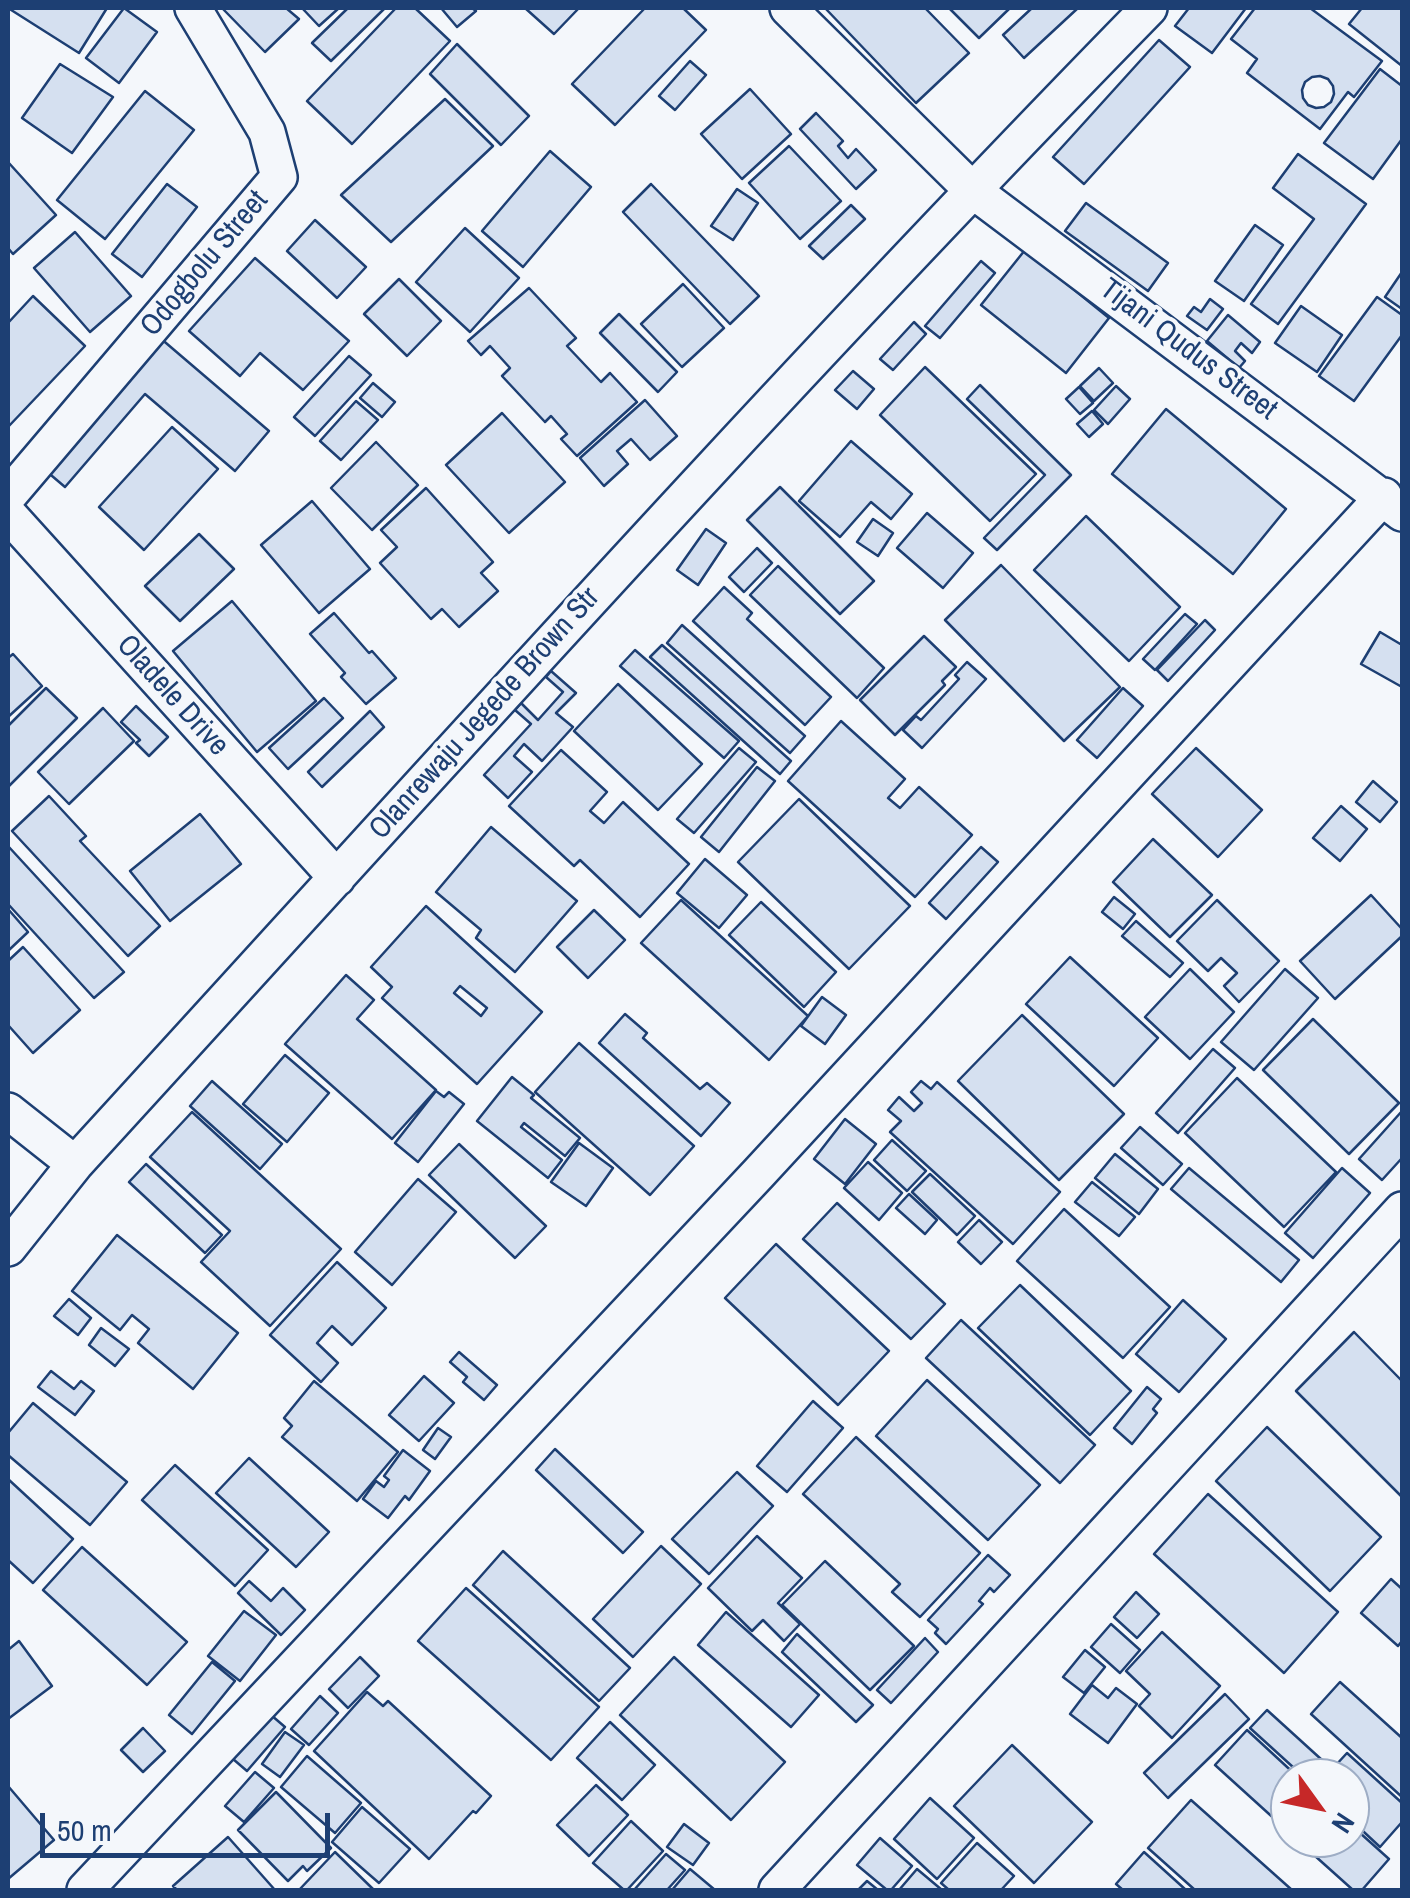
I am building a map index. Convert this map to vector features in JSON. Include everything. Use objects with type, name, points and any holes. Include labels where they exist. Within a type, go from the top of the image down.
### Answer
[{"type":"street","name":"Odogbolu Street","points":[[8,496],[279,176],[267,132],[192,8]]},
{"type":"street","name":"Tijani Qudus Street","points":[[788,8],[972,189],[1393,504]]},
{"type":"street","name":"Olanrewaju Jegede Brown Str","points":[[8,1248],[75,1164],[626,560],[972,189],[1149,8]]},
{"type":"street","points":[[85,1890],[1393,504]]},
{"type":"street","name":"Oladele Drive","points":[[8,514],[337,878]]},
{"type":"street","points":[[8,1111],[75,1164]]},
{"type":"street","points":[[778,1890],[1402,1210]]},
{"type":"building","points":[[8,8],[107,8],[79,53]]},
{"type":"building","points":[[124,8],[157,32],[119,83],[86,58]]},
{"type":"building","points":[[222,8],[286,8],[299,19],[265,52]]},
{"type":"building","points":[[302,8],[339,8],[319,26]]},
{"type":"building","points":[[348,8],[385,8],[331,61],[312,43]]},
{"type":"building","points":[[396,8],[415,8],[450,41],[352,144],[307,101]]},
{"type":"building","points":[[441,8],[472,8],[476,11],[457,27]]},
{"type":"building","points":[[525,8],[579,8],[554,34]]},
{"type":"building","points":[[645,8],[683,8],[706,30],[615,125],[572,84]]},
{"type":"building","points":[[825,8],[925,8],[969,53],[916,103]]},
{"type":"building","points":[[949,8],[1010,8],[979,38]]},
{"type":"building","points":[[1032,8],[1078,8],[1024,58],[1003,35]]},
{"type":"building","points":[[1189,8],[1246,8],[1212,53],[1175,26]]},
{"type":"building","points":[[1255,8],[1310,8],[1382,61],[1354,97],[1348,92],[1320,129],[1247,73],[1257,59],[1231,39]],"holes":[[[1312,77],[1328,79],[1333,86],[1331,102],[1324,107],[1308,105],[1303,98],[1305,82]]]},
{"type":"building","points":[[1362,8],[1402,8],[1402,66],[1349,24]]},
{"type":"building","points":[[1159,40],[1190,67],[1084,184],[1053,157]]},
{"type":"building","points":[[457,44],[529,116],[501,145],[430,74]]},
{"type":"building","points":[[690,61],[706,75],[675,110],[659,96]]},
{"type":"building","points":[[60,64],[113,97],[72,153],[22,118]]},
{"type":"building","points":[[1380,69],[1402,86],[1402,139],[1373,179],[1324,143]]},
{"type":"building","points":[[750,89],[791,134],[742,179],[701,134]]},
{"type":"building","points":[[145,91],[194,130],[105,239],[57,200]]},
{"type":"building","points":[[445,99],[493,146],[391,242],[341,195]]},
{"type":"building","points":[[816,113],[843,141],[838,146],[848,158],[856,149],[876,170],[856,189],[800,129]]},
{"type":"building","points":[[789,146],[841,201],[800,239],[749,183]]},
{"type":"building","points":[[550,151],[591,187],[523,267],[482,231]]},
{"type":"building","points":[[1298,154],[1366,204],[1278,324],[1251,304],[1314,219],[1273,188]]},
{"type":"building","points":[[8,162],[56,215],[13,254],[8,248]]},
{"type":"building","points":[[167,184],[197,207],[142,277],[112,254]]},
{"type":"building","points":[[651,184],[759,296],[730,324],[623,212]]},
{"type":"building","points":[[737,189],[758,203],[733,240],[711,226]]},
{"type":"building","points":[[1086,203],[1168,263],[1148,291],[1065,231]]},
{"type":"building","points":[[851,205],[865,219],[823,259],[809,246]]},
{"type":"building","points":[[315,220],[366,267],[337,298],[287,251]]},
{"type":"building","points":[[1255,225],[1283,245],[1244,301],[1215,281]]},
{"type":"building","points":[[465,228],[519,278],[470,332],[416,282]]},
{"type":"building","points":[[75,232],[131,296],[90,332],[34,268]]},
{"type":"building","points":[[1025,250],[1109,318],[1066,373],[981,305]]},
{"type":"building","points":[[255,258],[349,341],[303,390],[260,353],[240,376],[189,331]]},
{"type":"building","points":[[981,261],[995,273],[940,338],[925,326]]},
{"type":"building","points":[[1402,272],[1402,309],[1385,297]]},
{"type":"building","points":[[399,279],[441,321],[407,356],[364,314]]},
{"type":"building","points":[[683,284],[724,328],[682,367],[641,324]]},
{"type":"building","points":[[529,288],[576,338],[567,346],[601,382],[610,373],[637,402],[577,456],[561,439],[567,434],[551,416],[545,422],[502,376],[510,368],[490,346],[481,355],[468,341]]},
{"type":"building","points":[[33,296],[85,346],[8,427],[8,323]]},
{"type":"building","points":[[1377,297],[1402,315],[1402,335],[1354,401],[1319,376]]},
{"type":"building","points":[[1210,299],[1223,309],[1207,330],[1187,316],[1194,307],[1201,312]]},
{"type":"building","points":[[1301,306],[1342,335],[1317,372],[1275,343]]},
{"type":"building","points":[[619,314],[677,372],[658,392],[600,333]]},
{"type":"building","points":[[1228,315],[1260,342],[1252,353],[1241,343],[1235,351],[1245,361],[1239,368],[1207,341]]},
{"type":"building","points":[[914,322],[926,334],[893,370],[880,359]]},
{"type":"building","points":[[159,337],[269,431],[235,471],[145,394],[65,487],[45,470]]},
{"type":"building","points":[[349,356],[371,375],[315,436],[294,417]]},
{"type":"building","points":[[925,367],[1036,474],[990,521],[880,415]]},
{"type":"building","points":[[1099,368],[1113,383],[1094,401],[1080,386]]},
{"type":"building","points":[[853,371],[874,389],[857,409],[835,390]]},
{"type":"building","points":[[373,383],[395,402],[382,417],[360,398]]},
{"type":"building","points":[[980,385],[1071,475],[997,550],[984,538],[1045,475],[967,399]]},
{"type":"building","points":[[1116,386],[1130,399],[1108,424],[1094,410]]},
{"type":"building","points":[[1079,387],[1093,403],[1080,414],[1066,399]]},
{"type":"building","points":[[645,400],[677,436],[650,460],[631,439],[617,451],[628,464],[604,486],[580,458]]},
{"type":"building","points":[[356,401],[378,420],[341,460],[320,441]]},
{"type":"building","points":[[1166,409],[1286,509],[1233,574],[1112,474]]},
{"type":"building","points":[[1092,411],[1103,424],[1089,437],[1077,424]]},
{"type":"building","points":[[502,413],[565,482],[509,533],[446,465]]},
{"type":"building","points":[[172,427],[218,469],[144,550],[99,507]]},
{"type":"building","points":[[851,441],[912,494],[891,519],[871,502],[840,537],[799,501]]},
{"type":"building","points":[[376,442],[418,485],[372,530],[331,488]]},
{"type":"building","points":[[780,487],[874,581],[840,614],[747,520]]},
{"type":"building","points":[[426,488],[493,562],[481,573],[498,591],[459,627],[442,609],[431,619],[380,563],[397,547],[381,530]]},
{"type":"building","points":[[312,501],[370,569],[319,613],[261,545]]},
{"type":"building","points":[[927,513],[973,553],[943,588],[897,548]]},
{"type":"building","points":[[1086,516],[1180,607],[1129,661],[1034,570]]},
{"type":"building","points":[[873,519],[893,533],[878,556],[857,542]]},
{"type":"building","points":[[706,529],[726,543],[698,585],[677,570]]},
{"type":"building","points":[[199,534],[234,569],[180,621],[145,586]]},
{"type":"building","points":[[757,548],[772,563],[744,592],[729,577]]},
{"type":"building","points":[[1001,565],[1120,687],[1064,741],[945,620]]},
{"type":"building","points":[[778,566],[884,668],[857,698],[750,595]]},
{"type":"building","points":[[724,587],[752,613],[747,619],[831,697],[805,725],[693,621]]},
{"type":"building","points":[[232,601],[316,701],[257,752],[173,651]]},
{"type":"building","points":[[334,613],[396,678],[366,704],[310,634]]},
{"type":"building","points":[[1185,614],[1197,624],[1155,670],[1143,659]]},
{"type":"building","points":[[1205,620],[1215,630],[1168,681],[1157,670]]},
{"type":"building","points":[[682,625],[805,736],[790,753],[667,643]]},
{"type":"building","points":[[1380,632],[1402,645],[1402,687],[1361,664]]},
{"type":"building","points":[[924,636],[956,667],[942,681],[945,685],[895,735],[860,700]]},
{"type":"building","points":[[662,645],[791,761],[780,774],[650,657]]},
{"type":"building","points":[[635,650],[739,741],[724,758],[620,666]]},
{"type":"building","points":[[13,654],[42,686],[8,717],[8,658]]},
{"type":"building","points":[[967,662],[986,679],[922,748],[903,730],[916,716],[921,720],[959,679],[955,675]]},
{"type":"building","points":[[551,671],[576,693],[556,713],[573,727],[542,761],[524,744],[514,756],[532,772],[508,798],[484,775],[531,724],[515,710],[521,703],[538,720],[563,692],[546,677]]},
{"type":"building","points":[[618,684],[702,764],[658,810],[574,731]]},
{"type":"building","points":[[46,688],[77,718],[8,787],[8,726]]},
{"type":"building","points":[[1123,688],[1143,706],[1097,758],[1077,740]]},
{"type":"building","points":[[324,698],[343,718],[288,769],[269,748]]},
{"type":"building","points":[[136,706],[168,737],[149,756],[136,743],[140,740],[121,722]]},
{"type":"building","points":[[103,708],[134,741],[69,804],[38,772]]},
{"type":"building","points":[[370,711],[384,727],[322,787],[308,772]]},
{"type":"building","points":[[841,721],[905,779],[888,798],[900,808],[919,787],[972,835],[915,897],[788,781]]},
{"type":"building","points":[[739,748],[756,762],[694,833],[677,819]]},
{"type":"building","points":[[1196,748],[1262,810],[1218,857],[1152,794]]},
{"type":"building","points":[[561,750],[607,792],[590,811],[604,823],[623,802],[689,864],[640,917],[580,860],[574,866],[509,806]]},
{"type":"building","points":[[757,767],[775,781],[719,852],[701,837]]},
{"type":"building","points":[[1373,781],[1397,802],[1380,822],[1356,802]]},
{"type":"building","points":[[49,796],[86,836],[80,841],[160,926],[128,956],[12,831]]},
{"type":"building","points":[[799,799],[910,906],[849,969],[738,862]]},
{"type":"building","points":[[1341,806],[1367,829],[1340,861],[1313,838]]},
{"type":"building","points":[[200,814],[241,864],[170,921],[130,871]]},
{"type":"building","points":[[491,827],[577,901],[515,972],[476,938],[481,930],[436,892]]},
{"type":"building","points":[[1153,839],[1212,895],[1170,937],[1113,882]]},
{"type":"building","points":[[8,846],[124,972],[94,998],[8,904]]},
{"type":"building","points":[[981,847],[998,862],[946,919],[929,903]]},
{"type":"building","points":[[705,859],[747,895],[719,928],[677,893]]},
{"type":"building","points":[[1371,895],[1402,929],[1402,936],[1335,999],[1300,961]]},
{"type":"building","points":[[1114,897],[1135,914],[1123,929],[1102,912]]},
{"type":"building","points":[[681,900],[808,1016],[769,1060],[641,943]]},
{"type":"building","points":[[1217,900],[1279,961],[1239,1002],[1224,986],[1237,973],[1221,958],[1208,971],[1177,941]]},
{"type":"building","points":[[761,902],[836,972],[804,1007],[729,935]]},
{"type":"building","points":[[426,906],[542,1012],[477,1084],[382,998],[392,987],[371,967]],"holes":[[[460,986],[487,1008],[481,1016],[454,993]]]},
{"type":"building","points":[[8,909],[28,932],[9,950],[8,948]]},
{"type":"building","points":[[594,910],[625,940],[588,978],[557,947]]},
{"type":"building","points":[[1136,921],[1183,963],[1170,977],[1122,936]]},
{"type":"building","points":[[23,947],[80,1010],[33,1053],[8,1025],[8,961]]},
{"type":"building","points":[[1070,957],[1158,1038],[1114,1086],[1026,1004]]},
{"type":"building","points":[[1190,969],[1234,1012],[1190,1059],[1145,1017]]},
{"type":"building","points":[[1285,969],[1318,998],[1254,1070],[1221,1042]]},
{"type":"building","points":[[346,975],[374,1000],[357,1019],[436,1090],[392,1139],[285,1044]]},
{"type":"building","points":[[822,997],[846,1015],[825,1044],[801,1026]]},
{"type":"building","points":[[625,1014],[647,1033],[643,1038],[700,1089],[707,1083],[730,1103],[701,1136],[599,1043]]},
{"type":"building","points":[[1022,1015],[1124,1114],[1059,1180],[958,1081]]},
{"type":"building","points":[[1313,1019],[1399,1103],[1349,1154],[1263,1070]]},
{"type":"building","points":[[579,1043],[694,1146],[650,1195],[535,1092]]},
{"type":"building","points":[[1213,1049],[1235,1068],[1178,1133],[1156,1113]]},
{"type":"building","points":[[285,1055],[329,1093],[287,1142],[243,1104]]},
{"type":"building","points":[[512,1077],[580,1138],[565,1156],[524,1123],[521,1127],[562,1160],[548,1178],[477,1121]]},
{"type":"building","points":[[1237,1078],[1336,1172],[1284,1227],[1185,1133]]},
{"type":"building","points":[[212,1081],[282,1144],[260,1169],[190,1106]]},
{"type":"building","points":[[921,1081],[931,1089],[937,1082],[1060,1192],[1013,1244],[890,1132],[901,1121],[888,1110],[899,1097],[914,1111],[922,1103],[911,1092]]},
{"type":"building","points":[[436,1091],[444,1097],[449,1092],[464,1104],[418,1162],[395,1143]]},
{"type":"building","points":[[1402,1111],[1402,1158],[1382,1180],[1359,1159]]},
{"type":"building","points":[[192,1112],[341,1249],[270,1326],[201,1262],[230,1231],[150,1157]]},
{"type":"building","points":[[845,1119],[876,1144],[845,1184],[814,1159]]},
{"type":"building","points":[[1140,1127],[1182,1164],[1163,1185],[1121,1148]]},
{"type":"building","points":[[892,1140],[926,1171],[907,1191],[874,1160]]},
{"type":"building","points":[[579,1143],[613,1168],[586,1206],[551,1182]]},
{"type":"building","points":[[459,1144],[546,1226],[515,1258],[429,1175]]},
{"type":"building","points":[[1115,1154],[1158,1189],[1139,1214],[1095,1178]]},
{"type":"building","points":[[868,1162],[902,1193],[879,1220],[844,1188]]},
{"type":"building","points":[[146,1164],[222,1235],[205,1253],[129,1182]]},
{"type":"building","points":[[1189,1168],[1299,1260],[1281,1282],[1171,1189]]},
{"type":"building","points":[[1342,1168],[1370,1193],[1313,1258],[1285,1233]]},
{"type":"building","points":[[930,1174],[975,1216],[957,1235],[912,1192]]},
{"type":"building","points":[[418,1179],[456,1212],[392,1285],[355,1252]]},
{"type":"building","points":[[1092,1182],[1135,1217],[1119,1236],[1075,1202]]},
{"type":"building","points":[[909,1194],[937,1220],[925,1234],[896,1208]]},
{"type":"building","points":[[837,1203],[945,1304],[911,1339],[803,1239]]},
{"type":"building","points":[[1064,1209],[1170,1307],[1123,1358],[1017,1261]]},
{"type":"building","points":[[979,1220],[1002,1242],[981,1264],[958,1242]]},
{"type":"building","points":[[117,1235],[238,1333],[193,1389],[138,1343],[149,1329],[132,1315],[120,1330],[72,1291]]},
{"type":"building","points":[[776,1244],[889,1351],[838,1405],[725,1298]]},
{"type":"building","points":[[337,1262],[386,1308],[352,1345],[332,1326],[317,1343],[338,1363],[321,1382],[270,1335]]},
{"type":"building","points":[[1020,1285],[1131,1391],[1090,1435],[978,1328]]},
{"type":"building","points":[[69,1299],[91,1318],[78,1335],[54,1316]]},
{"type":"building","points":[[1183,1300],[1226,1339],[1179,1392],[1136,1354]]},
{"type":"building","points":[[961,1320],[1095,1445],[1060,1483],[926,1358]]},
{"type":"building","points":[[101,1328],[129,1349],[115,1366],[89,1345]]},
{"type":"building","points":[[1354,1332],[1402,1381],[1402,1497],[1296,1391]]},
{"type":"building","points":[[459,1352],[497,1385],[484,1400],[463,1382],[467,1377],[450,1362]]},
{"type":"building","points":[[51,1371],[74,1389],[81,1381],[94,1391],[75,1415],[38,1387]]},
{"type":"building","points":[[424,1376],[454,1403],[419,1441],[389,1415]]},
{"type":"building","points":[[927,1380],[1040,1485],[988,1540],[876,1436]]},
{"type":"building","points":[[314,1381],[398,1452],[357,1501],[282,1437],[292,1426],[284,1418]]},
{"type":"building","points":[[1147,1387],[1161,1399],[1153,1409],[1157,1413],[1132,1444],[1114,1428]]},
{"type":"building","points":[[813,1401],[843,1428],[787,1492],[757,1466]]},
{"type":"building","points":[[33,1403],[127,1482],[90,1525],[8,1455],[8,1433]]},
{"type":"building","points":[[1267,1427],[1381,1537],[1330,1591],[1216,1481]]},
{"type":"building","points":[[438,1428],[451,1437],[435,1459],[423,1450]]},
{"type":"building","points":[[856,1437],[980,1553],[920,1617],[892,1592],[900,1584],[803,1494]]},
{"type":"building","points":[[555,1449],[643,1532],[623,1553],[536,1470]]},
{"type":"building","points":[[403,1450],[430,1471],[409,1500],[405,1496],[388,1518],[363,1499],[376,1481],[384,1487],[389,1480],[384,1476]]},
{"type":"building","points":[[249,1458],[329,1532],[296,1567],[216,1493]]},
{"type":"building","points":[[175,1465],[268,1550],[235,1586],[142,1500]]},
{"type":"building","points":[[737,1472],[773,1506],[709,1574],[672,1539]]},
{"type":"building","points":[[8,1479],[73,1539],[33,1583],[8,1560]]},
{"type":"building","points":[[1208,1494],[1338,1612],[1284,1673],[1154,1554]]},
{"type":"building","points":[[757,1536],[802,1578],[778,1603],[800,1624],[784,1641],[763,1620],[752,1631],[708,1588]]},
{"type":"building","points":[[661,1546],[701,1584],[633,1657],[593,1619]]},
{"type":"building","points":[[82,1547],[187,1642],[147,1685],[43,1590]]},
{"type":"building","points":[[503,1551],[630,1668],[599,1701],[473,1585]]},
{"type":"building","points":[[988,1555],[1010,1575],[994,1592],[990,1588],[979,1601],[983,1604],[946,1644],[928,1620]]},
{"type":"building","points":[[825,1561],[914,1646],[870,1690],[782,1605]]},
{"type":"building","points":[[1391,1579],[1402,1589],[1402,1641],[1398,1646],[1361,1613]]},
{"type":"building","points":[[249,1581],[271,1601],[283,1588],[305,1610],[281,1635],[238,1593]]},
{"type":"building","points":[[466,1588],[599,1707],[551,1760],[418,1641]]},
{"type":"building","points":[[1136,1592],[1159,1614],[1137,1638],[1114,1617]]},
{"type":"building","points":[[244,1611],[276,1635],[240,1681],[208,1656]]},
{"type":"building","points":[[726,1612],[819,1695],[791,1727],[698,1645]]},
{"type":"building","points":[[1111,1624],[1140,1650],[1120,1673],[1091,1647]]},
{"type":"building","points":[[1162,1632],[1220,1686],[1172,1738],[1139,1706],[1150,1694],[1126,1671]]},
{"type":"building","points":[[797,1634],[873,1705],[856,1722],[782,1652]]},
{"type":"building","points":[[925,1638],[938,1652],[891,1703],[877,1690]]},
{"type":"building","points":[[19,1641],[52,1686],[8,1719],[8,1650]]},
{"type":"building","points":[[1085,1650],[1105,1667],[1084,1693],[1063,1677]]},
{"type":"building","points":[[360,1657],[379,1676],[348,1708],[329,1689]]},
{"type":"building","points":[[674,1657],[785,1762],[731,1820],[620,1715]]},
{"type":"building","points":[[212,1662],[235,1681],[192,1734],[169,1715]]},
{"type":"building","points":[[1340,1682],[1402,1738],[1402,1797],[1370,1768],[1370,1758],[1359,1758],[1311,1714]]},
{"type":"building","points":[[1092,1685],[1108,1698],[1116,1688],[1137,1704],[1108,1743],[1070,1714]]},
{"type":"building","points":[[367,1692],[383,1706],[388,1701],[491,1796],[429,1859],[314,1751]]},
{"type":"building","points":[[1225,1694],[1249,1719],[1168,1798],[1144,1773]]},
{"type":"building","points":[[320,1696],[338,1713],[309,1745],[291,1729]]},
{"type":"building","points":[[264,1709],[285,1727],[247,1771],[226,1753]]},
{"type":"building","points":[[1267,1710],[1320,1758],[1283,1758],[1250,1728]]},
{"type":"building","points":[[610,1722],[655,1765],[622,1800],[577,1758]]},
{"type":"building","points":[[143,1728],[165,1751],[143,1772],[121,1750]]},
{"type":"building","points":[[1247,1730],[1277,1758],[1270,1758],[1270,1815],[1215,1765]]},
{"type":"building","points":[[285,1732],[304,1745],[280,1777],[262,1764]]},
{"type":"building","points":[[1012,1745],[1092,1822],[1034,1883],[954,1806]]},
{"type":"building","points":[[307,1756],[361,1803],[335,1833],[281,1787]]},
{"type":"building","points":[[255,1772],[274,1788],[244,1822],[225,1806]]},
{"type":"building","points":[[1370,1774],[1402,1803],[1402,1822],[1380,1847],[1370,1838]]},
{"type":"building","points":[[596,1785],[628,1815],[589,1856],[557,1825]]},
{"type":"building","points":[[8,1786],[54,1840],[8,1879]]},
{"type":"building","points":[[276,1792],[331,1848],[307,1871],[303,1866],[288,1881],[238,1830]]},
{"type":"building","points":[[930,1798],[974,1838],[937,1879],[894,1839]]},
{"type":"building","points":[[1191,1800],[1292,1890],[1195,1890],[1148,1848]]},
{"type":"building","points":[[362,1807],[410,1849],[379,1883],[332,1842]]},
{"type":"building","points":[[631,1821],[663,1851],[624,1890],[593,1863]]},
{"type":"building","points":[[684,1824],[709,1843],[693,1865],[667,1847]]},
{"type":"building","points":[[228,1837],[275,1890],[177,1890],[173,1886]]},
{"type":"building","points":[[880,1838],[912,1866],[891,1890],[857,1865]]},
{"type":"building","points":[[1370,1842],[1389,1859],[1362,1890],[1353,1890],[1317,1858],[1370,1858]]},
{"type":"building","points":[[977,1843],[1014,1876],[1001,1890],[949,1890],[941,1883]]},
{"type":"building","points":[[335,1852],[374,1890],[299,1890]]},
{"type":"building","points":[[1144,1852],[1186,1890],[1123,1890],[1116,1884]]},
{"type":"building","points":[[666,1854],[685,1870],[667,1890],[634,1890]]},
{"type":"building","points":[[690,1869],[715,1890],[672,1890]]},
{"type":"building","points":[[917,1869],[942,1890],[899,1890]]},
{"type":"building","points":[[867,1881],[878,1890],[858,1890]]}]
